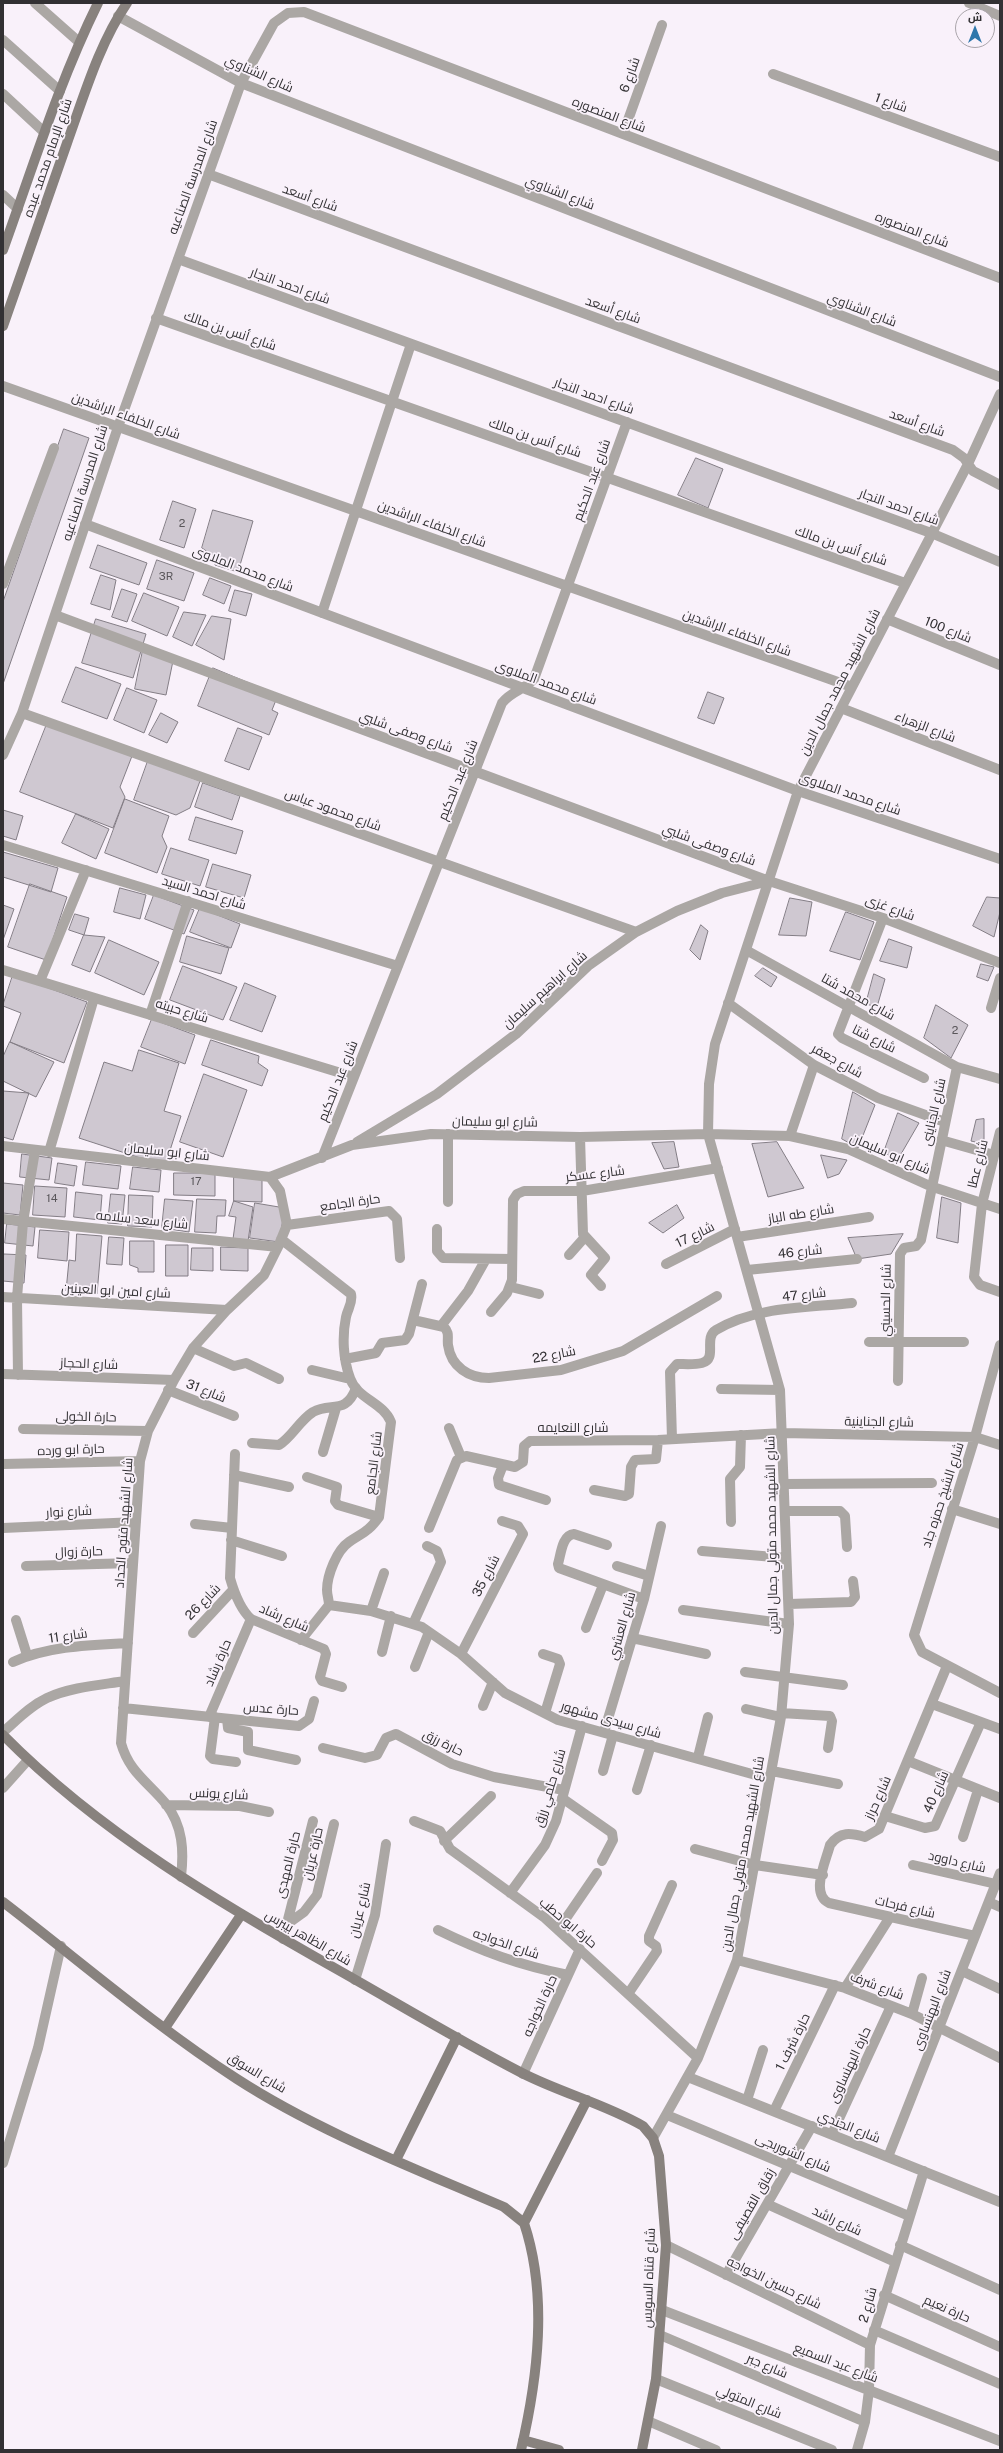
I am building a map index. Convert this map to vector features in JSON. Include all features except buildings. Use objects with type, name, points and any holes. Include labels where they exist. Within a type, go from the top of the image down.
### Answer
[{"type":"main road","name":"شارع الإمام محمد عبده","points":[[3,250],[44,132],[79,42],[98,3]]},
{"type":"main road","name":"شارع الإمام محمد عبده","points":[[3,326],[79,108],[118,16],[127,3]]},
{"type":"main road","name":"شارع الظاهر بيبرس","points":[[3,1735],[28,1760],[90,1812],[181,1877],[241,1915],[523,2074],[630,2119]]},
{"type":"main road","name":"شارع السوق","points":[[3,1902],[165,2028],[237,2079],[316,2122],[396,2160],[504,2207],[524,2223]]},
{"type":"main road","points":[[165,2028],[241,1915]]},
{"type":"main road","points":[[396,2160],[457,2036]]},
{"type":"main road","points":[[559,2450],[522,2445],[537,2367],[537,2300],[530,2241],[524,2223],[587,2100]]},
{"type":"main road","name":"شارع قناه السويس","points":[[630,2119],[643,2126],[653,2138],[659,2156],[666,2245],[656,2379],[642,2450]]},
{"type":"street","points":[[35,3],[79,42]]},
{"type":"street","points":[[969,3],[1000,16]]},
{"type":"street","name":"شارع المنصوره","points":[[241,83],[274,23],[288,13],[304,12],[1000,278]]},
{"type":"street","name":"شارع الشناوي","points":[[118,16],[241,83],[1000,377]]},
{"type":"street","name":"شارع 6","points":[[623,134],[662,25]]},
{"type":"street","points":[[3,40],[60,91]]},
{"type":"street","name":"شارع 1","points":[[773,74],[1000,157]]},
{"type":"street","name":"شارع المدرسة الصناعيه","points":[[3,755],[22,713],[118,426],[241,83]]},
{"type":"street","points":[[3,94],[44,132]]},
{"type":"street","name":"شارع أسعد","points":[[208,174],[953,450],[964,458],[980,476],[1000,486]]},
{"type":"street","points":[[3,195],[18,208]]},
{"type":"street","name":"شارع احمد النجار","points":[[178,259],[931,533],[1000,562]]},
{"type":"street","name":"شارع أنس بن مالك","points":[[156,318],[906,583]]},
{"type":"street","points":[[322,613],[411,344]]},
{"type":"street","name":"شارع الخلفاء الراشدين","points":[[3,386],[852,687]]},
{"type":"street","name":"شارع الشهيد محمد جمال الدين","points":[[708,1134],[709,1084],[713,1057],[728,1003],[798,791],[968,464],[999,399]]},
{"type":"street","name":"شارع عبد الحكيم","points":[[322,1158],[502,703],[514,691],[522,688],[534,679],[627,422]]},
{"type":"street","points":[[3,584],[54,448]]},
{"type":"street","name":"شارع محمد الملاوى","points":[[85,524],[798,791],[1000,859]]},
{"type":"street","name":"شارع وصفى شلبي","points":[[55,615],[769,881]]},
{"type":"street","name":"شارع 100","points":[[887,619],[1000,665]]},
{"type":"street","name":"شارع الزهراء","points":[[841,708],[1000,770]]},
{"type":"street","name":"شارع محمود عباس","points":[[22,713],[636,932]]},
{"type":"street","name":"شارع احمد السيد","points":[[3,845],[398,966]]},
{"type":"street","points":[[40,981],[86,870]]},
{"type":"street","name":"شارع غزى","points":[[769,881],[883,918],[1000,963]]},
{"type":"street","name":"شارع ابراهيم سليمان","points":[[352,1146],[437,1094],[516,1034],[588,966],[636,932],[677,911],[722,893],[769,881]]},
{"type":"street","points":[[150,1015],[188,901]]},
{"type":"street","name":"شارع شتا","points":[[883,918],[839,1030],[840,1037],[924,1078]]},
{"type":"street","name":"شارع محمد شتا","points":[[746,950],[957,1067],[1000,1079]]},
{"type":"street","name":"شارع حبيته","points":[[3,970],[354,1077]]},
{"type":"street","points":[[990,1008],[1000,978]]},
{"type":"street","points":[[49,1152],[94,998]]},
{"type":"street","name":"شارع جعفر","points":[[728,1003],[814,1065],[878,1098],[945,1122]]},
{"type":"street","points":[[790,1136],[814,1065]]},
{"type":"street","name":"شارع الجناينى","points":[[930,1186],[957,1067]]},
{"type":"street","name":"شارع عطا","points":[[982,1204],[1000,1132]]},
{"type":"street","name":"شارع ابو سليمان","points":[[3,1146],[35,1151],[270,1177],[352,1146],[431,1134],[580,1137],[708,1134],[790,1136],[848,1149],[930,1186],[1000,1209]]},
{"type":"street","points":[[448,1134],[448,1202]]},
{"type":"street","name":"شارع الشهيد محمد متولي جمال الدين","points":[[653,2138],[668,2115],[698,2058],[737,1960],[781,1715],[789,1624],[785,1484],[780,1390],[708,1134]]},
{"type":"street","points":[[580,1137],[585,1237],[605,1258],[591,1275],[601,1286]]},
{"type":"street","points":[[941,1140],[994,1154]]},
{"type":"street","points":[[18,1375],[17,1298],[23,1222],[35,1151]]},
{"type":"street","name":"شارع عسكر","points":[[511,1287],[513,1200],[517,1194],[524,1191],[582,1191],[718,1168]]},
{"type":"street","points":[[270,1177],[280,1191],[287,1225]]},
{"type":"street","name":"شارع الحسيني","points":[[898,1381],[900,1254],[904,1248],[916,1246],[921,1240],[930,1186]]},
{"type":"street","points":[[982,1204],[974,1280],[980,1285],[1000,1292]]},
{"type":"street","name":"حارة الجامع","points":[[287,1225],[389,1211],[397,1219],[400,1258]]},
{"type":"street","name":"شارع طه الباز","points":[[736,1233],[869,1216]]},
{"type":"street","name":"شارع سعد سلامه","points":[[3,1220],[280,1243]]},
{"type":"street","name":"شارع الشهيد فتوح الحداد","points":[[181,1877],[184,1852],[179,1827],[166,1805],[133,1770],[125,1758],[121,1743],[140,1461],[148,1431],[168,1390],[193,1348],[227,1310],[264,1275],[287,1225]]},
{"type":"street","points":[[437,1229],[437,1251],[442,1258],[512,1259]]},
{"type":"street","name":"شارع 17","points":[[666,1264],[736,1233]]},
{"type":"street","points":[[569,1255],[585,1237]]},
{"type":"street","name":"شارع الجامع","points":[[280,1243],[351,1294],[352,1302],[346,1315],[344,1337],[345,1359],[350,1379],[363,1396],[384,1410],[391,1422],[379,1517]]},
{"type":"street","name":"شارع 46","points":[[747,1270],[857,1258]]},
{"type":"street","points":[[412,1320],[441,1326],[468,1291],[486,1259]]},
{"type":"street","points":[[345,1359],[376,1353],[382,1343],[405,1340],[422,1284]]},
{"type":"street","points":[[491,1312],[511,1287],[539,1294]]},
{"type":"street","name":"شارع 22","points":[[441,1326],[448,1332],[448,1346],[452,1358],[459,1367],[467,1374],[478,1378],[489,1378],[561,1370],[623,1351],[717,1296]]},
{"type":"street","name":"شارع امين ابو العينين","points":[[3,1297],[227,1310]]},
{"type":"street","name":"شارع 47","points":[[672,1439],[672,1369],[678,1364],[700,1364],[707,1361],[711,1354],[710,1340],[713,1333],[759,1313],[852,1303]]},
{"type":"street","points":[[869,1342],[964,1342]]},
{"type":"street","name":"شارع الشيخ حمزه جاد","points":[[947,1666],[922,1652],[915,1641],[915,1629],[997,1366],[1000,1345]]},
{"type":"street","points":[[193,1348],[234,1366],[246,1363],[279,1379]]},
{"type":"street","points":[[312,1370],[350,1379]]},
{"type":"street","name":"شارع الحجاز","points":[[3,1374],[174,1380]]},
{"type":"street","points":[[252,1443],[269,1446],[279,1445],[313,1413],[324,1408],[336,1408],[349,1401],[356,1388]]},
{"type":"street","points":[[721,1389],[780,1390]]},
{"type":"street","name":"شارع 31","points":[[168,1390],[234,1416]]},
{"type":"street","points":[[323,1452],[336,1408]]},
{"type":"street","points":[[430,1528],[454,1464],[461,1457],[449,1428]]},
{"type":"street","name":"حارة الخولى","points":[[23,1429],[148,1431]]},
{"type":"street","name":"شارع النعايمه","points":[[461,1457],[470,1456],[514,1467],[521,1465],[524,1446],[530,1441],[658,1440],[783,1433]]},
{"type":"street","name":"شارع الجناينية","points":[[783,1433],[975,1437],[1000,1445]]},
{"type":"street","points":[[731,1522],[730,1479],[740,1468],[741,1435]]},
{"type":"street","points":[[594,1490],[625,1496],[629,1494],[632,1464],[636,1460],[656,1459],[658,1440]]},
{"type":"street","name":"شارع رشاد","points":[[235,1454],[230,1578],[233,1590],[246,1614],[251,1619],[324,1649],[326,1654],[320,1677],[322,1681],[342,1687]]},
{"type":"street","name":"حارة ابو ورده","points":[[3,1464],[140,1461]]},
{"type":"street","points":[[503,1465],[497,1480],[499,1485],[546,1500]]},
{"type":"street","points":[[234,1475],[289,1487]]},
{"type":"street","points":[[301,1640],[329,1605],[328,1583],[337,1558],[348,1543],[360,1537],[371,1528],[379,1517],[338,1505],[335,1501],[337,1487],[307,1477]]},
{"type":"street","points":[[785,1484],[932,1483]]},
{"type":"street","points":[[952,1509],[1000,1524]]},
{"type":"street","points":[[785,1511],[840,1511],[845,1516],[846,1547]]},
{"type":"street","name":"شارع 35","points":[[461,1654],[523,1534],[518,1526],[502,1521]]},
{"type":"street","name":"شارع نوار","points":[[3,1528],[136,1522]]},
{"type":"street","points":[[194,1524],[232,1528]]},
{"type":"street","name":"شارع العشري","points":[[603,1771],[608,1734],[632,1638],[644,1599],[661,1526]]},
{"type":"street","points":[[607,1545],[574,1534],[569,1535],[565,1538],[558,1564],[562,1571],[644,1599]]},
{"type":"street","points":[[232,1540],[282,1556]]},
{"type":"street","points":[[413,1624],[441,1562],[437,1551],[427,1546]]},
{"type":"street","points":[[702,1551],[786,1558]]},
{"type":"street","name":"حارة زوال","points":[[26,1566],[133,1563]]},
{"type":"street","points":[[617,1566],[649,1576]]},
{"type":"street","points":[[371,1611],[384,1573]]},
{"type":"street","points":[[789,1604],[851,1602],[855,1597],[854,1580]]},
{"type":"street","points":[[586,1628],[603,1585]]},
{"type":"street","name":"شارع 26","points":[[193,1632],[233,1590]]},
{"type":"street","name":"شارع سيدى مشهور","points":[[329,1605],[371,1611],[391,1616],[429,1632],[461,1654],[505,1693],[558,1720],[698,1758],[771,1775],[838,1784]]},
{"type":"street","points":[[683,1610],[789,1624]]},
{"type":"street","points":[[382,1652],[391,1616]]},
{"type":"street","name":"حارة رشاد","points":[[236,1762],[212,1758],[210,1756],[212,1717],[251,1619]]},
{"type":"street","points":[[16,1620],[27,1655]]},
{"type":"street","points":[[415,1667],[429,1632]]},
{"type":"street","points":[[632,1638],[706,1654]]},
{"type":"street","name":"شارع 11","points":[[13,1662],[27,1655],[60,1649],[128,1643]]},
{"type":"street","points":[[543,1654],[558,1659],[560,1664],[545,1713]]},
{"type":"street","points":[[947,1666],[1000,1693]]},
{"type":"street","name":"شارع حراز","points":[[829,1904],[820,1895],[830,1845],[834,1840],[845,1834],[865,1837],[870,1836],[879,1829],[947,1666]]},
{"type":"street","points":[[745,1672],[785,1679],[843,1685]]},
{"type":"street","points":[[3,1732],[30,1709],[47,1698],[69,1690],[125,1681]]},
{"type":"street","points":[[483,1706],[493,1682]]},
{"type":"street","name":"حارة عدس","points":[[123,1708],[299,1726],[309,1719],[314,1701]]},
{"type":"street","points":[[932,1704],[1000,1729]]},
{"type":"street","points":[[746,1709],[781,1715],[830,1716],[832,1721],[828,1748]]},
{"type":"street","points":[[698,1758],[708,1717]]},
{"type":"street","points":[[227,1719],[228,1728],[248,1732],[248,1750],[296,1760]]},
{"type":"street","name":"شارع 40","points":[[885,1816],[925,1828],[932,1827],[937,1823],[981,1722]]},
{"type":"street","name":"شارع حلمي رزق","points":[[510,1893],[545,1845],[556,1821],[582,1726]]},
{"type":"street","name":"حارة رزق","points":[[323,1748],[369,1758],[377,1755],[386,1738],[396,1734],[452,1764],[494,1777],[563,1794],[612,1833],[613,1840],[602,1862]]},
{"type":"street","points":[[637,1790],[651,1745]]},
{"type":"street","points":[[3,1788],[28,1760]]},
{"type":"street","points":[[908,1761],[1000,1798]]},
{"type":"street","points":[[963,1837],[978,1790]]},
{"type":"street","points":[[444,1840],[491,1796]]},
{"type":"street","name":"شارع يونس","points":[[166,1805],[240,1806],[269,1812]]},
{"type":"street","name":"حارة المهدى","points":[[283,1939],[313,1821]]},
{"type":"street","name":"حارة ابو حطب","points":[[414,1821],[440,1831],[450,1849],[558,1930],[698,2058]]},
{"type":"street","name":"حارة عريان","points":[[286,1925],[304,1912],[317,1895],[334,1824]]},
{"type":"street","name":"شارع عريان","points":[[355,1980],[375,1915],[386,1844]]},
{"type":"street","points":[[695,1849],[755,1865],[823,1875]]},
{"type":"street","name":"شارع داوود","points":[[913,1865],[996,1884]]},
{"type":"street","points":[[558,1930],[597,1873]]},
{"type":"street","name":"شارع البهنساوى","points":[[888,2157],[1000,1873]]},
{"type":"street","points":[[628,1994],[657,1951],[656,1946],[649,1941],[649,1936],[672,1885]]},
{"type":"street","points":[[989,1902],[1000,1907]]},
{"type":"street","name":"شارع فرحات","points":[[829,1904],[975,1936]]},
{"type":"street","points":[[845,1988],[890,1917]]},
{"type":"street","name":"شارع الخواجه","points":[[438,1930],[483,1952],[526,1967],[568,1975]]},
{"type":"street","points":[[3,2163],[38,2048],[61,1946]]},
{"type":"street","name":"حارة الخواجه","points":[[523,2074],[580,1949]]},
{"type":"street","name":"شارع شرف","points":[[737,1960],[845,1988],[912,2014],[1000,2058]]},
{"type":"street","points":[[962,1971],[1000,1989]]},
{"type":"street","points":[[912,2014],[922,1978]]},
{"type":"street","name":"حارة شرف 1","points":[[774,2111],[835,1985]]},
{"type":"street","name":"حارة البهنساوى","points":[[832,2134],[891,2006]]},
{"type":"street","points":[[747,2100],[763,2050]]},
{"type":"street","name":"شارع الجندي","points":[[688,2077],[1000,2202]]},
{"type":"street","name":"شارع الشوربجى","points":[[668,2115],[909,2216]]},
{"type":"street","name":"زقاق القصيفى","points":[[726,2275],[812,2126]]},
{"type":"street","name":"شارع 2","points":[[857,2450],[865,2422],[869,2390],[870,2345],[884,2295],[924,2171]]},
{"type":"street","name":"شارع راشد","points":[[767,2204],[895,2262]]},
{"type":"street","points":[[900,2244],[1000,2290]]},
{"type":"street","name":"شارع حسين الخواجه","points":[[666,2245],[870,2345]]},
{"type":"street","name":"حارة نعيم","points":[[884,2295],[1000,2347]]},
{"type":"street","name":"شارع عبد السميع","points":[[662,2310],[1000,2441]]},
{"type":"street","points":[[874,2330],[1000,2384]]},
{"type":"street","name":"شارع جبر","points":[[660,2335],[865,2422]]},
{"type":"street","name":"شارع المتولي","points":[[656,2379],[832,2450]]},
{"type":"street","points":[[648,2421],[716,2450]]}]
